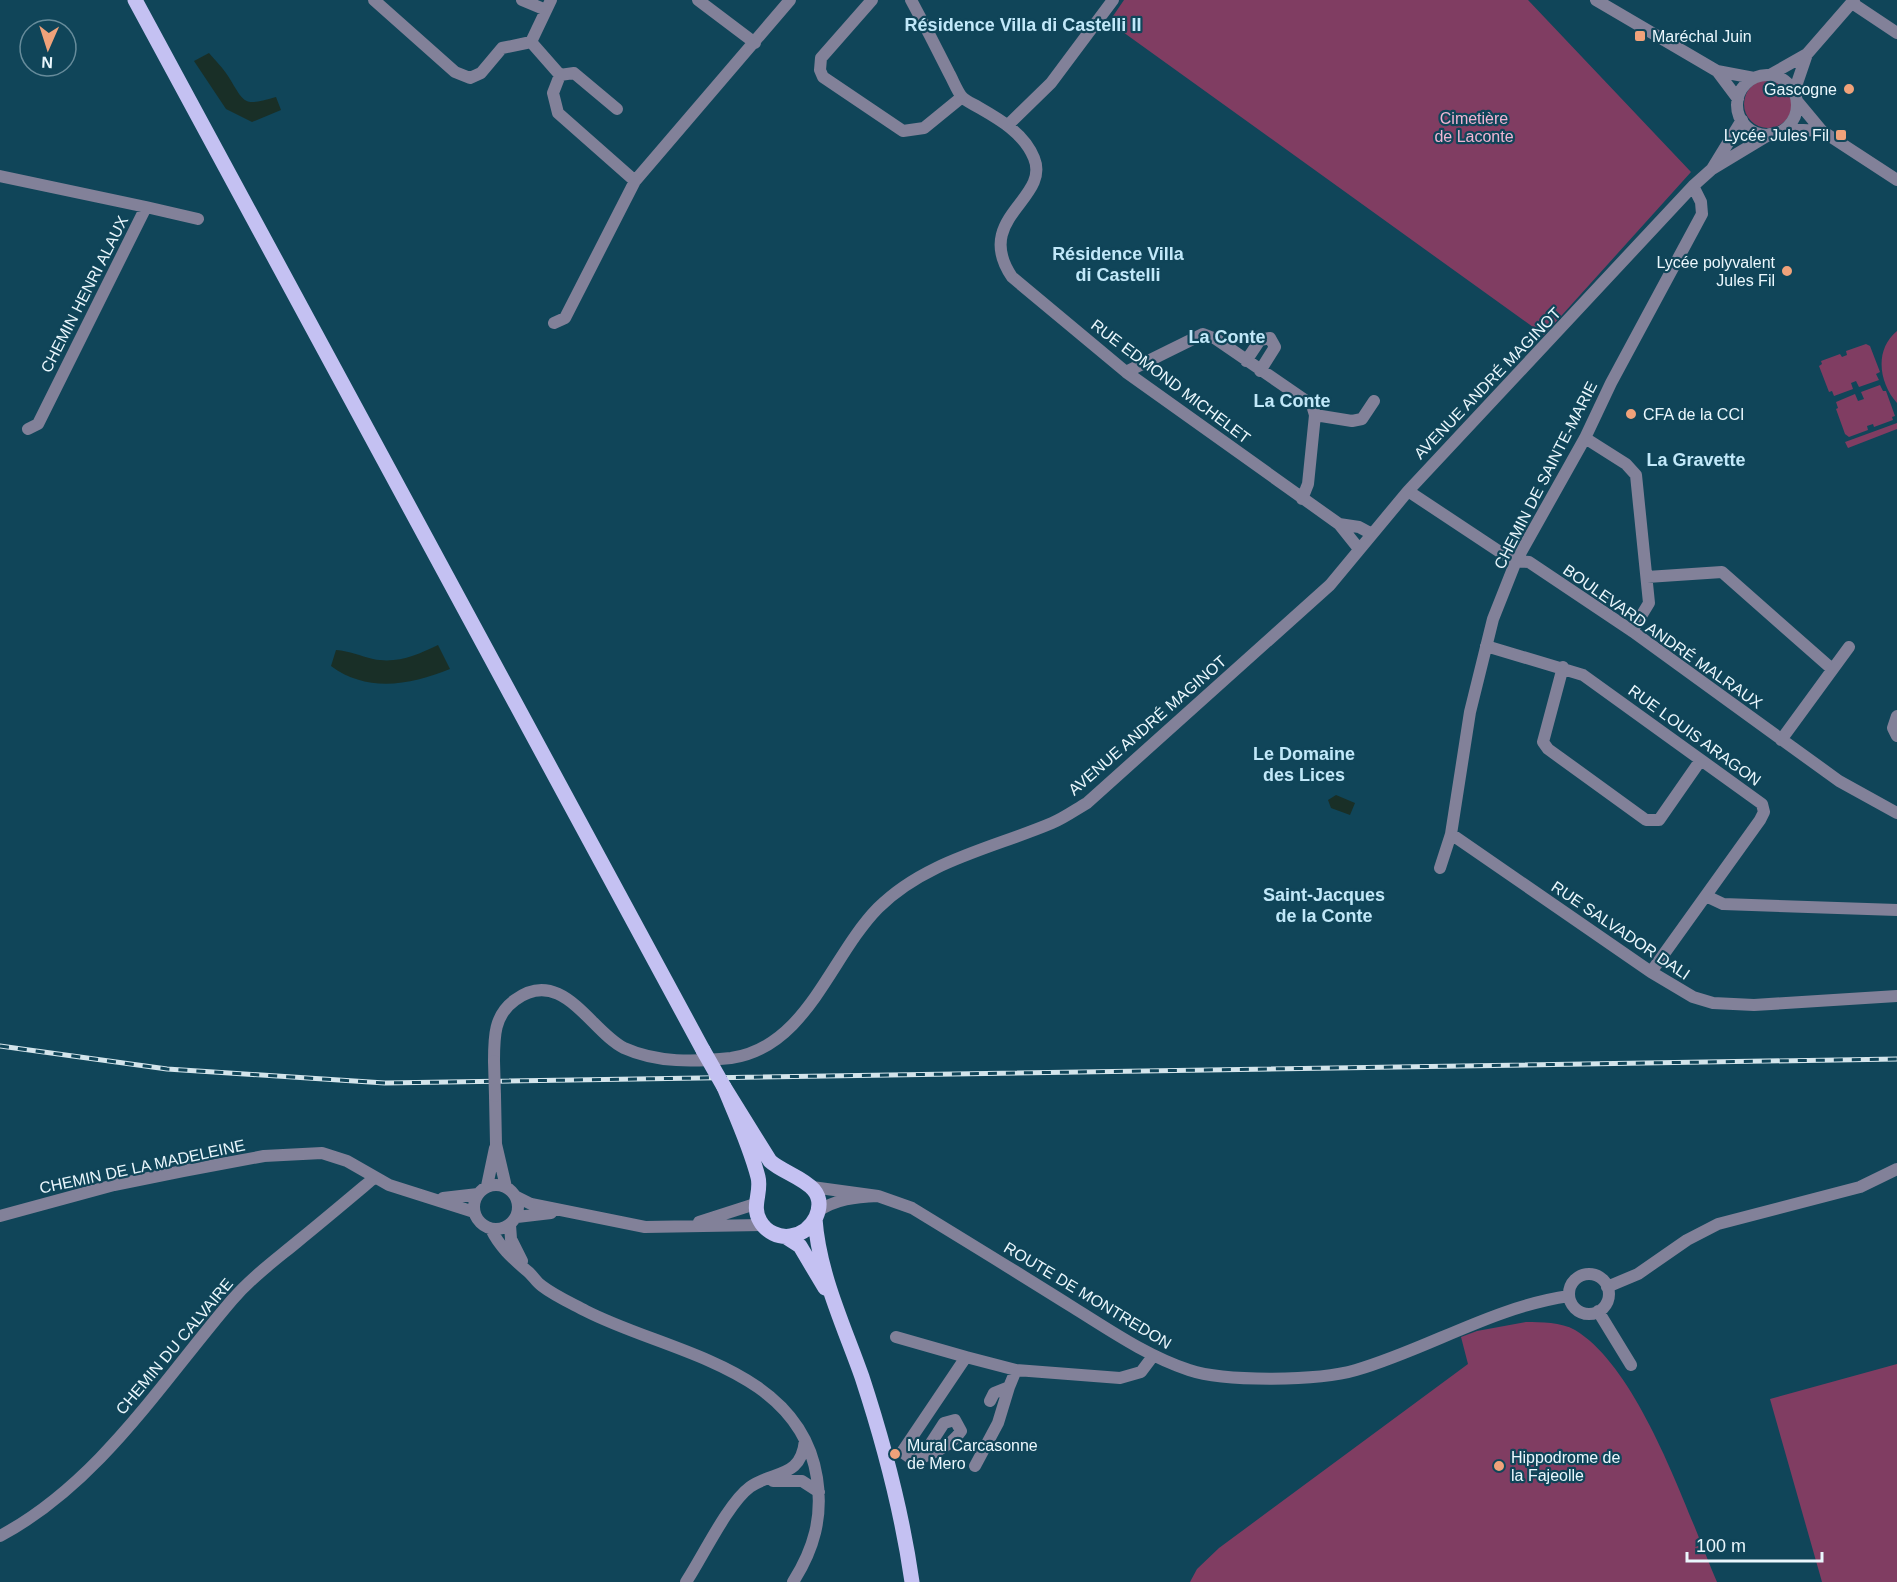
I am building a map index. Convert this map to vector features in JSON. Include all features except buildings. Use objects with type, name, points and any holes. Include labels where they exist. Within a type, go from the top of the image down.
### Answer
[{"type":"main road","points":[[129,0],[184,95]]},
{"type":"main road","points":[[135,0],[184,95],[724,1087],[770,1161],[788,1174],[805,1180],[812,1187],[818,1203],[816,1233],[836,1308],[881,1436],[905,1535],[912,1582]]},
{"type":"main road","points":[[724,1087],[744,1133],[759,1180],[757,1198],[762,1225],[769,1231],[786,1237],[800,1246],[836,1308]]},
{"type":"main road","points":[[757,1198],[770,1179],[788,1174]]},
{"type":"main road","points":[[786,1237],[803,1232],[816,1216]]},
{"type":"street","points":[[374,0],[455,72],[470,78],[481,72],[502,48],[531,42]]},
{"type":"street","points":[[522,0],[548,5],[531,42]]},
{"type":"street","points":[[698,0],[754,43]]},
{"type":"street","points":[[554,323],[565,318],[635,181],[790,0]]},
{"type":"street","points":[[872,0],[821,58],[820,70],[823,77],[903,131],[924,128],[962,97]]},
{"type":"street","points":[[911,0],[962,97],[1008,125],[1051,83],[1113,0]]},
{"type":"street","points":[[1596,0],[1717,71],[1754,78],[1770,75],[1807,54],[1853,1],[1897,33]]},
{"type":"street","points":[[531,42],[560,75]]},
{"type":"street","points":[[1785,129],[1796,112],[1796,97],[1807,54]]},
{"type":"street","points":[[1717,71],[1738,99],[1742,120],[1749,128],[1770,134],[1785,129],[1807,128],[1822,131]]},
{"type":"street","points":[[560,75],[574,73],[617,109]]},
{"type":"street","points":[[560,75],[553,93],[558,113],[635,181]]},
{"type":"street","points":[[1770,75],[1780,78],[1822,131],[1897,179]]},
{"type":"street","points":[[1738,99],[1744,87],[1754,78]]},
{"type":"street","name":"AVENUE ANDRÉ MAGINOT","points":[[1712,169],[1742,120]]},
{"type":"street","name":"RUE EDMOND MICHELET","points":[[1008,125],[1026,144],[1037,168],[1035,179],[1006,223],[1000,238],[999,250],[1003,263],[1012,277],[1126,372],[1302,499],[1352,532],[1359,549]]},
{"type":"street","name":"AVENUE ANDRÉ MAGINOT","points":[[496,1144],[494,1036],[504,1009],[522,995],[542,991],[557,993],[579,1006],[621,1046],[647,1057],[669,1060],[728,1058],[753,1054],[774,1043],[797,1022],[862,927],[879,907],[909,882],[940,866],[1054,822],[1087,803],[1305,609],[1330,585],[1408,491],[1693,186],[1712,169],[1770,134]]},
{"type":"street","name":"CHEMIN HENRI ALAUX","points":[[0,176],[146,207],[38,424],[28,429]]},
{"type":"street","name":"CHEMIN DE SAINTE-MARIE","points":[[1440,868],[1451,834],[1470,712],[1493,619],[1516,561],[1585,438],[1611,383],[1688,241],[1703,207],[1693,186]]},
{"type":"street","points":[[146,207],[198,219]]},
{"type":"street","points":[[1126,372],[1193,336],[1203,334],[1216,339],[1312,405],[1315,415],[1308,484],[1302,499]]},
{"type":"street","points":[[1246,361],[1260,340],[1270,338],[1275,347],[1260,371]]},
{"type":"street","points":[[1315,415],[1352,421],[1362,419],[1374,401]]},
{"type":"street","points":[[1585,438],[1626,465],[1636,475],[1647,577],[1648,609],[1632,631]]},
{"type":"street","name":"BOULEVARD ANDRÉ MALRAUX","points":[[1408,491],[1516,561],[1529,562],[1632,631],[1839,781],[1897,813]]},
{"type":"street","points":[[1352,532],[1372,534]]},
{"type":"street","points":[[1647,577],[1722,572],[1832,669]]},
{"type":"street","name":"RUE LOUIS ARAGON","points":[[1486,646],[1584,675],[1762,804],[1764,812],[1760,820],[1651,972]]},
{"type":"street","points":[[1781,740],[1849,647]]},
{"type":"street","points":[[1563,667],[1543,742],[1548,749],[1646,820],[1659,820],[1700,761]]},
{"type":"street","points":[[1897,716],[1893,728],[1897,736]]},
{"type":"street","name":"RUE SALVADOR DALI","points":[[1451,834],[1674,988],[1713,1003],[1754,1005],[1897,996]]},
{"type":"street","points":[[1706,896],[1723,904],[1897,910]]},
{"type":"street","points":[[496,1144],[506,1186],[517,1197],[531,1204],[645,1227],[762,1225]]},
{"type":"street","points":[[496,1144],[474,1212],[480,1223],[491,1229],[504,1250],[542,1286],[587,1311],[731,1370],[752,1383],[790,1416],[805,1440],[815,1469],[819,1492],[816,1534],[793,1582]]},
{"type":"street","name":"CHEMIN DE LA MADELEINE","points":[[0,1216],[114,1185],[264,1156],[322,1154],[335,1156],[374,1178],[474,1212]]},
{"type":"street","points":[[1607,1287],[1638,1274],[1687,1240],[1718,1224],[1860,1187],[1897,1169]]},
{"type":"street","name":"CHEMIN DU CALVAIRE","points":[[0,1536],[29,1521],[72,1487],[123,1432],[233,1299],[258,1273],[374,1178]]},
{"type":"street","points":[[427,1197],[461,1198],[482,1190],[506,1186]]},
{"type":"street","points":[[812,1187],[878,1196]]},
{"type":"street","points":[[816,1216],[827,1205],[854,1197],[878,1196]]},
{"type":"street","name":"ROUTE DE MONTREDON","points":[[878,1196],[912,1208],[1153,1356],[1190,1371],[1213,1376],[1322,1376],[1354,1371],[1530,1303],[1569,1296]]},
{"type":"street","points":[[517,1197],[519,1210],[513,1221],[514,1250],[527,1270]]},
{"type":"street","points":[[684,1227],[757,1198]]},
{"type":"street","points":[[491,1229],[513,1221],[564,1211]]},
{"type":"street","points":[[1582,1275],[1599,1276],[1607,1287],[1608,1301],[1598,1311],[1589,1314],[1574,1308],[1569,1296],[1575,1280],[1582,1275]]},
{"type":"street","points":[[1598,1311],[1631,1365]]},
{"type":"street","points":[[896,1337],[1016,1370],[1120,1378],[1141,1372],[1153,1356]]},
{"type":"street","points":[[922,1457],[913,1460],[902,1452],[966,1357]]},
{"type":"street","points":[[975,1466],[998,1423],[1016,1370]]},
{"type":"street","points":[[990,1401],[994,1393],[1009,1387]]},
{"type":"street","points":[[794,1467],[799,1461],[805,1440]]},
{"type":"street","points":[[686,1582],[739,1498],[751,1486],[794,1467],[803,1465],[815,1469]]},
{"type":"street","points":[[763,1482],[802,1481],[812,1476],[815,1469]]},
{"type":"street","points":[[802,1481],[819,1492]]},
{"type":"green space","name":"Cimetière de Laconte","points":[[1124,0],[1528,0],[1691,172],[1544,335],[1109,22]]},
{"type":"green space","points":[[1768,80],[1785,87],[1792,104],[1785,121],[1768,128],[1751,121],[1744,104],[1751,87]]},
{"type":"green space","points":[[1897,331],[1897,403],[1886,386],[1882,357],[1885,347]]},
{"type":"green space","points":[[1866,344],[1870,346],[1880,372],[1876,374],[1879,380],[1859,387],[1856,381],[1851,383],[1853,389],[1834,396],[1832,391],[1829,392],[1819,366],[1822,364],[1821,361],[1840,354],[1842,357],[1847,355],[1846,351]]},
{"type":"green space","points":[[1880,385],[1883,391],[1886,391],[1895,416],[1892,417],[1893,420],[1874,427],[1873,424],[1867,426],[1868,430],[1849,437],[1845,434],[1836,409],[1838,408],[1836,402],[1855,394],[1858,401],[1864,399],[1861,392]]},
{"type":"green space","points":[[1897,423],[1897,429],[1848,448],[1845,442]]},
{"type":"green space","name":"Hippodrome de la Fajeolle","points":[[1526,1322],[1557,1324],[1575,1330],[1599,1349],[1620,1376],[1641,1408],[1659,1444],[1717,1582],[1190,1582],[1197,1569],[1219,1548],[1468,1364],[1461,1337],[1477,1331]]},
{"type":"green space","points":[[1897,1364],[1897,1582],[1822,1582],[1770,1399]]},
{"type":"shaded area","points":[[209,53],[224,70],[242,97],[250,102],[257,102],[276,97],[281,110],[252,122],[226,109],[194,61]]},
{"type":"shaded area","points":[[438,645],[450,669],[405,682],[389,684],[359,680],[331,666],[336,650],[373,659],[390,660],[415,655]]},
{"type":"shaded area","points":[[1336,795],[1355,803],[1350,815],[1331,808],[1328,800]]},
{"type":"railway","points":[[0,1046],[167,1069],[385,1083],[1897,1059]]},
{"type":"place","name":"Maréchal Juin","points":[[1640,36]]},
{"type":"place","name":"Gascogne","points":[[1849,89]]},
{"type":"place","name":"Lycée Jules Fil","points":[[1841,135]]},
{"type":"place","name":"Lycée polyvalent Jules Fil","points":[[1787,271]]},
{"type":"place","name":"CFA de la CCI","points":[[1631,414]]},
{"type":"place","name":"Mural Carcasonne de Mero","points":[[895,1454]]},
{"type":"place","name":"Hippodrome de la Fajeolle","points":[[1499,1466]]},
{"type":"district","name":"Résidence Villa di Castelli II","points":[[1023,25]]},
{"type":"district","name":"Résidence Villa di Castelli","points":[[1118,264]]},
{"type":"district","name":"La Conte","points":[[1227,337]]},
{"type":"district","name":"La Conte","points":[[1292,401]]},
{"type":"district","name":"La Gravette","points":[[1696,460]]},
{"type":"district","name":"Le Domaine des Lices","points":[[1304,764]]},
{"type":"district","name":"Saint-Jacques de la Conte","points":[[1324,905]]}]
